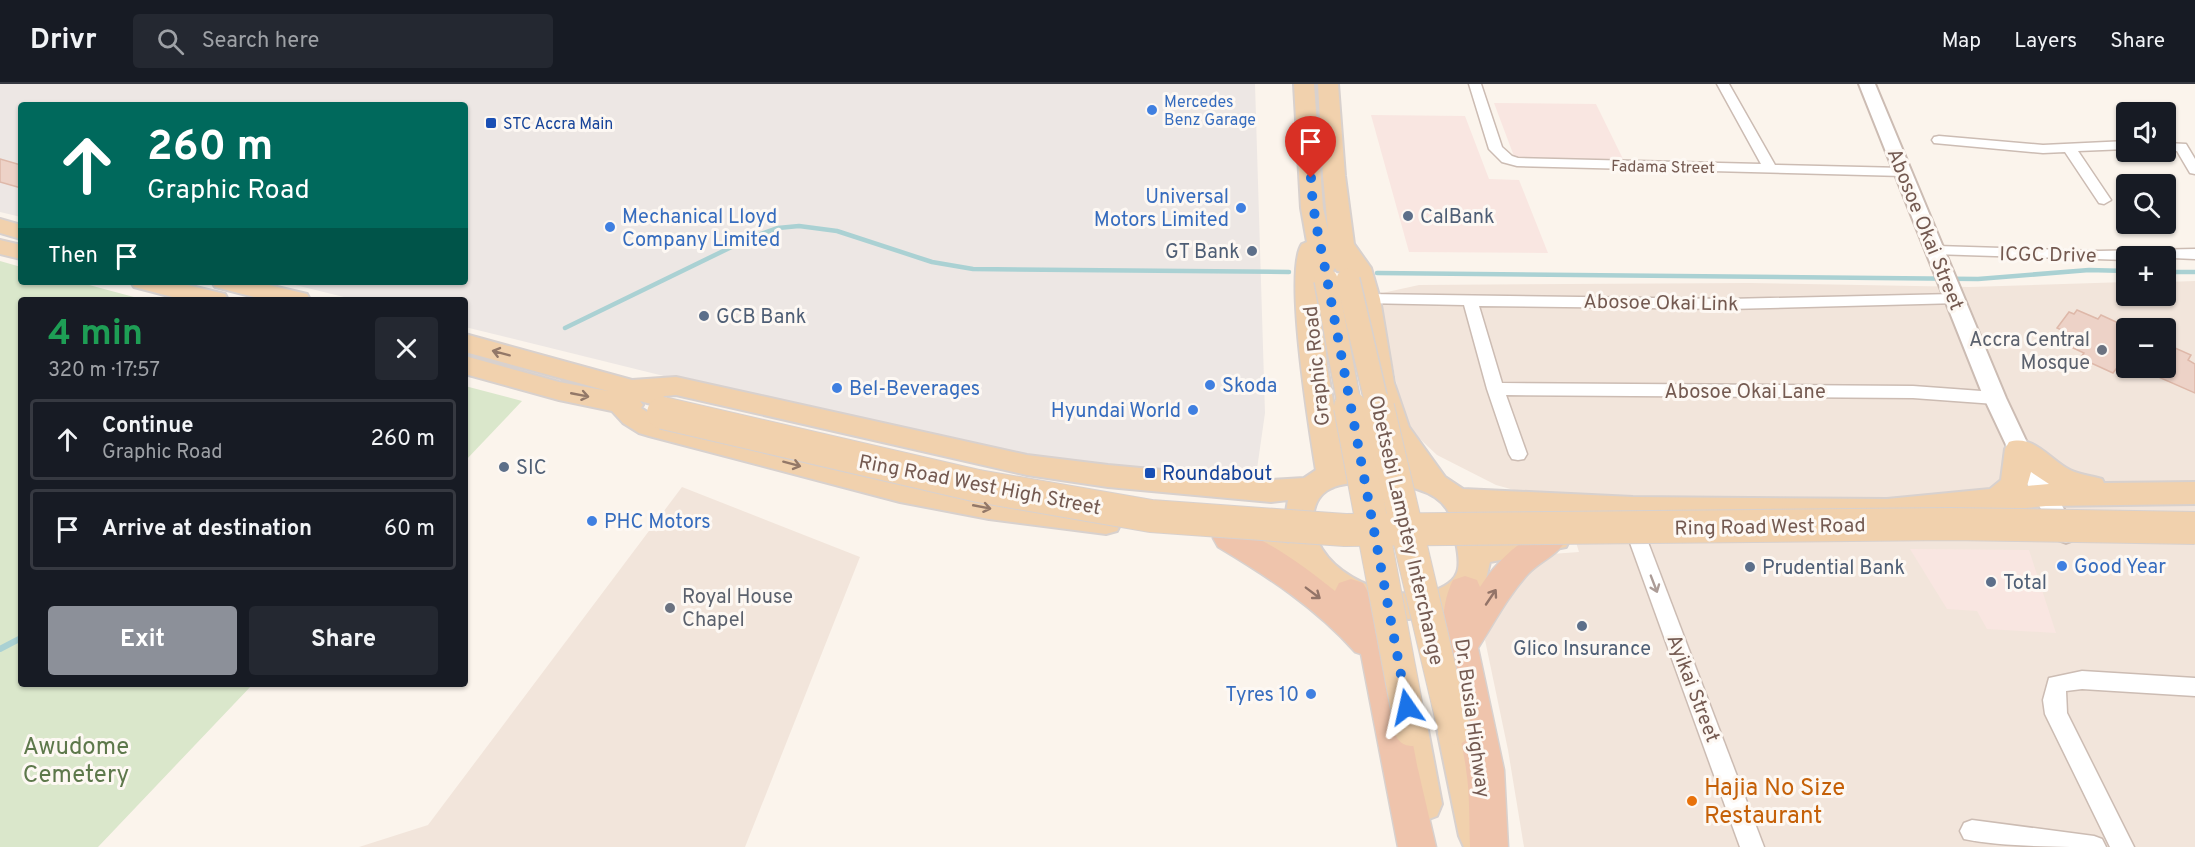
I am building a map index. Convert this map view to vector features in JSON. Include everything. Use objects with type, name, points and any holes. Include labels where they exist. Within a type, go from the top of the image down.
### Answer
[{"type":"highway","points":[[1229,537],[1283,570],[1326,603],[1354,627],[1380,659]]},
{"type":"highway","points":[[1461,647],[1496,590],[1518,562],[1550,540]]},
{"type":"highway","name":"Dr. Busia Highway","points":[[1465,589],[1459,619],[1461,647],[1485,770],[1489,847]]},
{"type":"highway","points":[[1351,592],[1367,621],[1380,659],[1418,847]]},
{"type":"main road","points":[[1304,84],[1312,208],[1331,248],[1354,259],[1359,267],[1348,286],[1392,420],[1403,440],[1446,493],[1465,517],[1474,554],[1474,568],[1465,589],[1437,603],[1403,606],[1368,600],[1351,592],[1326,575],[1307,552],[1298,525],[1303,499],[1321,483],[1365,472],[1383,472],[1419,479],[1446,493]]},
{"type":"main road","points":[[1328,84],[1333,177],[1331,248]]},
{"type":"main road","points":[[0,226],[18,231]]},
{"type":"main road","points":[[0,247],[18,251]]},
{"type":"main road","name":"Obetsebi Lamptey Interchange","points":[[1331,248],[1348,286],[1454,729],[1479,847]]},
{"type":"main road","name":"Graphic Road","points":[[1321,483],[1322,426],[1310,325],[1307,261],[1310,249],[1331,248]]},
{"type":"main road","points":[[155,285],[204,297]]},
{"type":"main road","points":[[236,285],[286,297]]},
{"type":"main road","name":"Obetsebi Lamptey Interchange","points":[[1348,286],[1411,730],[1431,847]]},
{"type":"main road","points":[[468,344],[522,370]]},
{"type":"main road","points":[[468,365],[522,370]]},
{"type":"main road","name":"Ring Road West High Street","points":[[522,370],[978,486],[1151,516],[1338,521]]},
{"type":"main road","name":"Ring Road West High Street","points":[[626,396],[676,386],[750,400],[1026,465],[1108,476],[1270,491],[1321,483]]},
{"type":"main road","name":"Ring Road West High Street","points":[[626,396],[633,416],[649,426],[900,491],[989,508],[1229,537],[1317,565]]},
{"type":"main road","points":[[1403,440],[1441,469],[1475,485],[1550,505]]},
{"type":"main road","points":[[1994,501],[2011,491],[2016,483],[2019,449],[2061,477],[2108,493]]},
{"type":"main road","name":"Ring Road West Road","points":[[1446,493],[1550,505],[1887,510],[2046,495],[2195,493]]},
{"type":"main road","name":"Ring Road West Road","points":[[1338,521],[1855,505],[2195,509]]},
{"type":"main road","name":"Ring Road West Road","points":[[1338,521],[1950,524],[2195,528]]},
{"type":"main road","name":"Ring Road West Road","points":[[1474,554],[1525,542],[1634,529],[1825,529],[2195,535]]},
{"type":"street","name":"Fadama Street","points":[[1475,84],[1496,149],[1508,159],[1517,162],[1903,172]]},
{"type":"street","points":[[1723,84],[1769,167]]},
{"type":"street","name":"Abosoe Okai Street","points":[[1867,84],[1995,398],[2019,449],[2066,534]]},
{"type":"street","points":[[1939,140],[2043,149],[2116,146]]},
{"type":"street","points":[[2176,147],[2181,147],[2195,170]]},
{"type":"street","points":[[2069,148],[2104,200]]},
{"type":"street","name":"ICGC Drive","points":[[1939,257],[2195,254]]},
{"type":"street","name":"Abosoe Okai Link","points":[[1348,286],[1470,300],[1728,304],[1955,297]]},
{"type":"street","points":[[1470,300],[1495,389],[1518,454]]},
{"type":"street","name":"Abosoe Okai Lane","points":[[1495,389],[1889,392],[1995,398]]},
{"type":"street","name":"Ayikai Street","points":[[1634,529],[1752,847]]},
{"type":"street","points":[[2122,847],[2056,714],[2054,700],[2056,684],[2082,680],[2195,687]]},
{"type":"street","points":[[1972,831],[2094,847]]},
{"type":"shaded area","points":[[0,84],[1255,84],[1265,413],[1256,476],[1030,459],[838,419],[468,328],[468,297],[344,297],[295,285],[468,285],[468,102],[18,102],[18,216],[0,212]]},
{"type":"shaded area","points":[[1494,103],[1596,104],[1624,161],[1515,159]]},
{"type":"shaded area","points":[[1371,115],[1465,116],[1489,179],[1519,180],[1548,253],[1409,252]]},
{"type":"shaded area","points":[[2195,281],[2195,847],[1524,847],[1508,750],[1485,640],[1503,601],[1537,555],[1579,552],[1562,497],[1529,494],[1496,485],[1437,455],[1405,425],[1378,294],[1419,285],[1749,283],[1970,287],[2116,282],[2116,306],[2176,306],[2176,282]]},
{"type":"shaded area","points":[[682,487],[860,557],[745,847],[359,847],[428,825]]},
{"type":"shaded area","points":[[1910,549],[2029,550],[2056,633],[1987,629],[1977,611],[1947,609]]},
{"type":"green space","name":"Awudome Cemetery","points":[[0,261],[18,266],[18,285],[89,285],[134,297],[18,297],[18,687],[250,687],[98,847],[0,847]]},
{"type":"green space","points":[[468,387],[522,401],[468,458]]},
{"type":"building","points":[[0,159],[18,164],[18,187],[0,182]]},
{"type":"building","points":[[2077,310],[2098,319],[2101,315],[2116,322],[2116,369],[2113,373],[2080,358],[2084,353],[2071,347],[2079,338],[2057,328],[2069,312],[2074,314]]},
{"type":"building","points":[[2176,348],[2191,355],[2188,360],[2195,364],[2195,393],[2161,378],[2176,378]]},
{"type":"waterway","points":[[565,328],[752,237],[778,228],[799,226],[837,231],[932,262],[973,269],[1289,272]]},
{"type":"waterway","points":[[1377,273],[1978,279],[2089,270],[2116,271]]},
{"type":"waterway","points":[[2176,272],[2195,272]]},
{"type":"waterway","points":[[0,649],[18,640]]},
{"type":"place","name":"Mercedes Benz Garage","points":[[1152,110]]},
{"type":"place","name":"STC Accra Main","points":[[491,123]]},
{"type":"place","name":"Universal Motors Limited","points":[[1241,208]]},
{"type":"place","name":"CalBank","points":[[1408,216]]},
{"type":"place","name":"Mechanical Lloyd Company Limited","points":[[610,227]]},
{"type":"place","name":"GT Bank","points":[[1252,251]]},
{"type":"place","name":"GCB Bank","points":[[704,316]]},
{"type":"place","name":"Accra Central Mosque","points":[[2102,350]]},
{"type":"place","name":"Skoda","points":[[1210,385]]},
{"type":"place","name":"Bel-Beverages","points":[[837,388]]},
{"type":"place","name":"Hyundai World","points":[[1193,410]]},
{"type":"place","name":"SIC","points":[[504,467]]},
{"type":"place","name":"Roundabout","points":[[1150,473]]},
{"type":"place","name":"PHC Motors","points":[[592,521]]},
{"type":"place","name":"Good Year","points":[[2062,566]]},
{"type":"place","name":"Prudential Bank","points":[[1750,567]]},
{"type":"place","name":"Total","points":[[1991,582]]},
{"type":"place","name":"Royal House Chapel","points":[[670,608]]},
{"type":"place","name":"Glico Insurance","points":[[1582,626]]},
{"type":"place","name":"Tyres 10","points":[[1311,694]]},
{"type":"place","name":"Hajia No Size Restaurant","points":[[1692,801]]},
{"type":"route","points":[[1311,178],[1312,208],[1407,707]]}]
